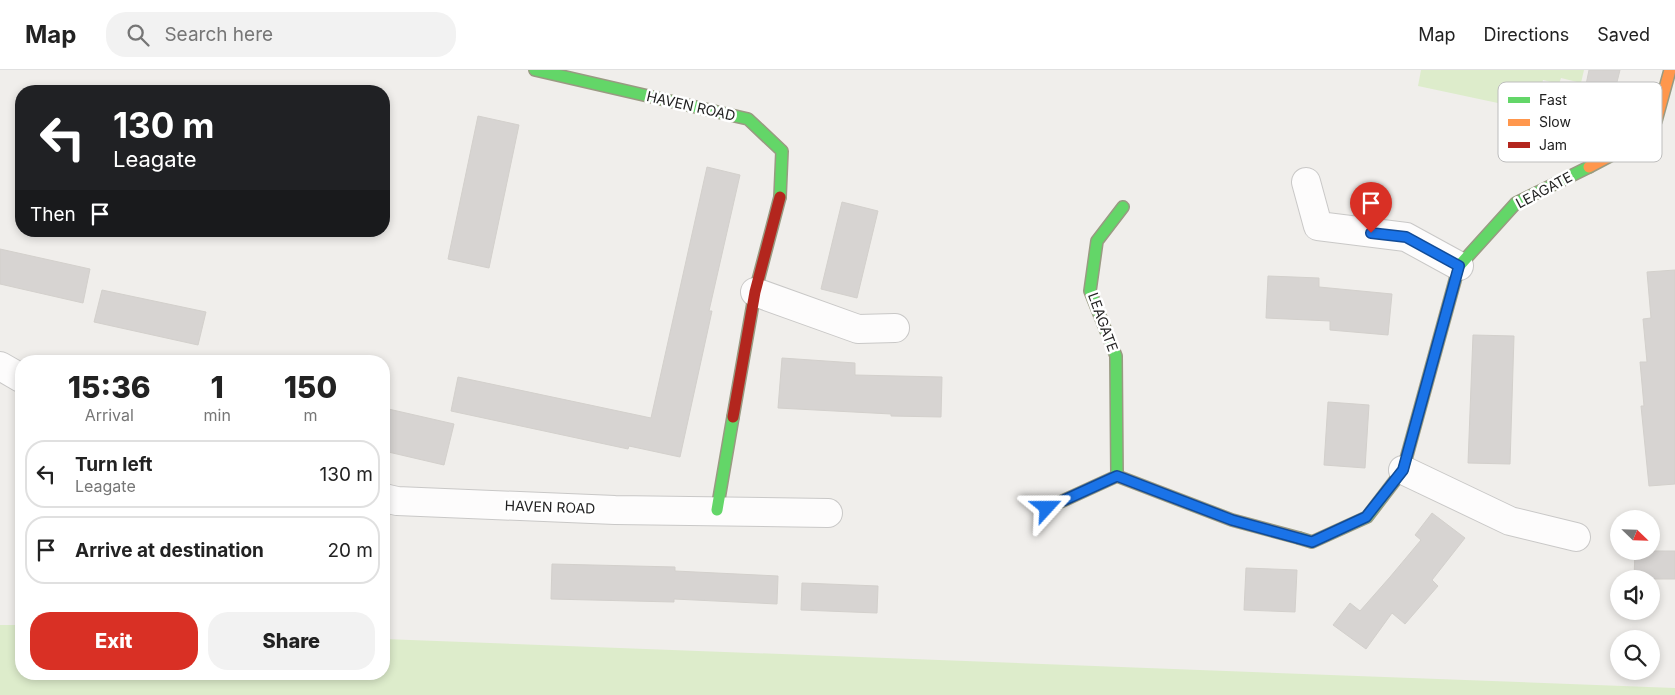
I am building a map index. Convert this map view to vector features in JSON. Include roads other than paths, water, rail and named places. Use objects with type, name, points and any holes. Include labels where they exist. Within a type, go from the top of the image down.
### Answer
[{"type":"street","name":"HAVEN ROAD","points":[[535,70],[748,119],[782,151],[780,204],[755,292],[717,510]]},
{"type":"street","name":"LEAGATE","points":[[1662,99],[1670,70]]},
{"type":"street","name":"LEAGATE","points":[[1123,206],[1097,241],[1090,291],[1116,356],[1117,476],[1232,520],[1312,542],[1366,517],[1403,470],[1459,266],[1516,203],[1600,162]]},
{"type":"street","points":[[1306,182],[1318,226],[1406,237],[1459,266]]},
{"type":"street","points":[[755,292],[858,328],[895,328]]},
{"type":"street","points":[[0,366],[15,375]]},
{"type":"street","points":[[1403,470],[1510,521],[1576,537]]},
{"type":"street","points":[[1047,508],[1117,476]]},
{"type":"street","name":"HAVEN ROAD","points":[[390,499],[615,510],[828,513]]}]
